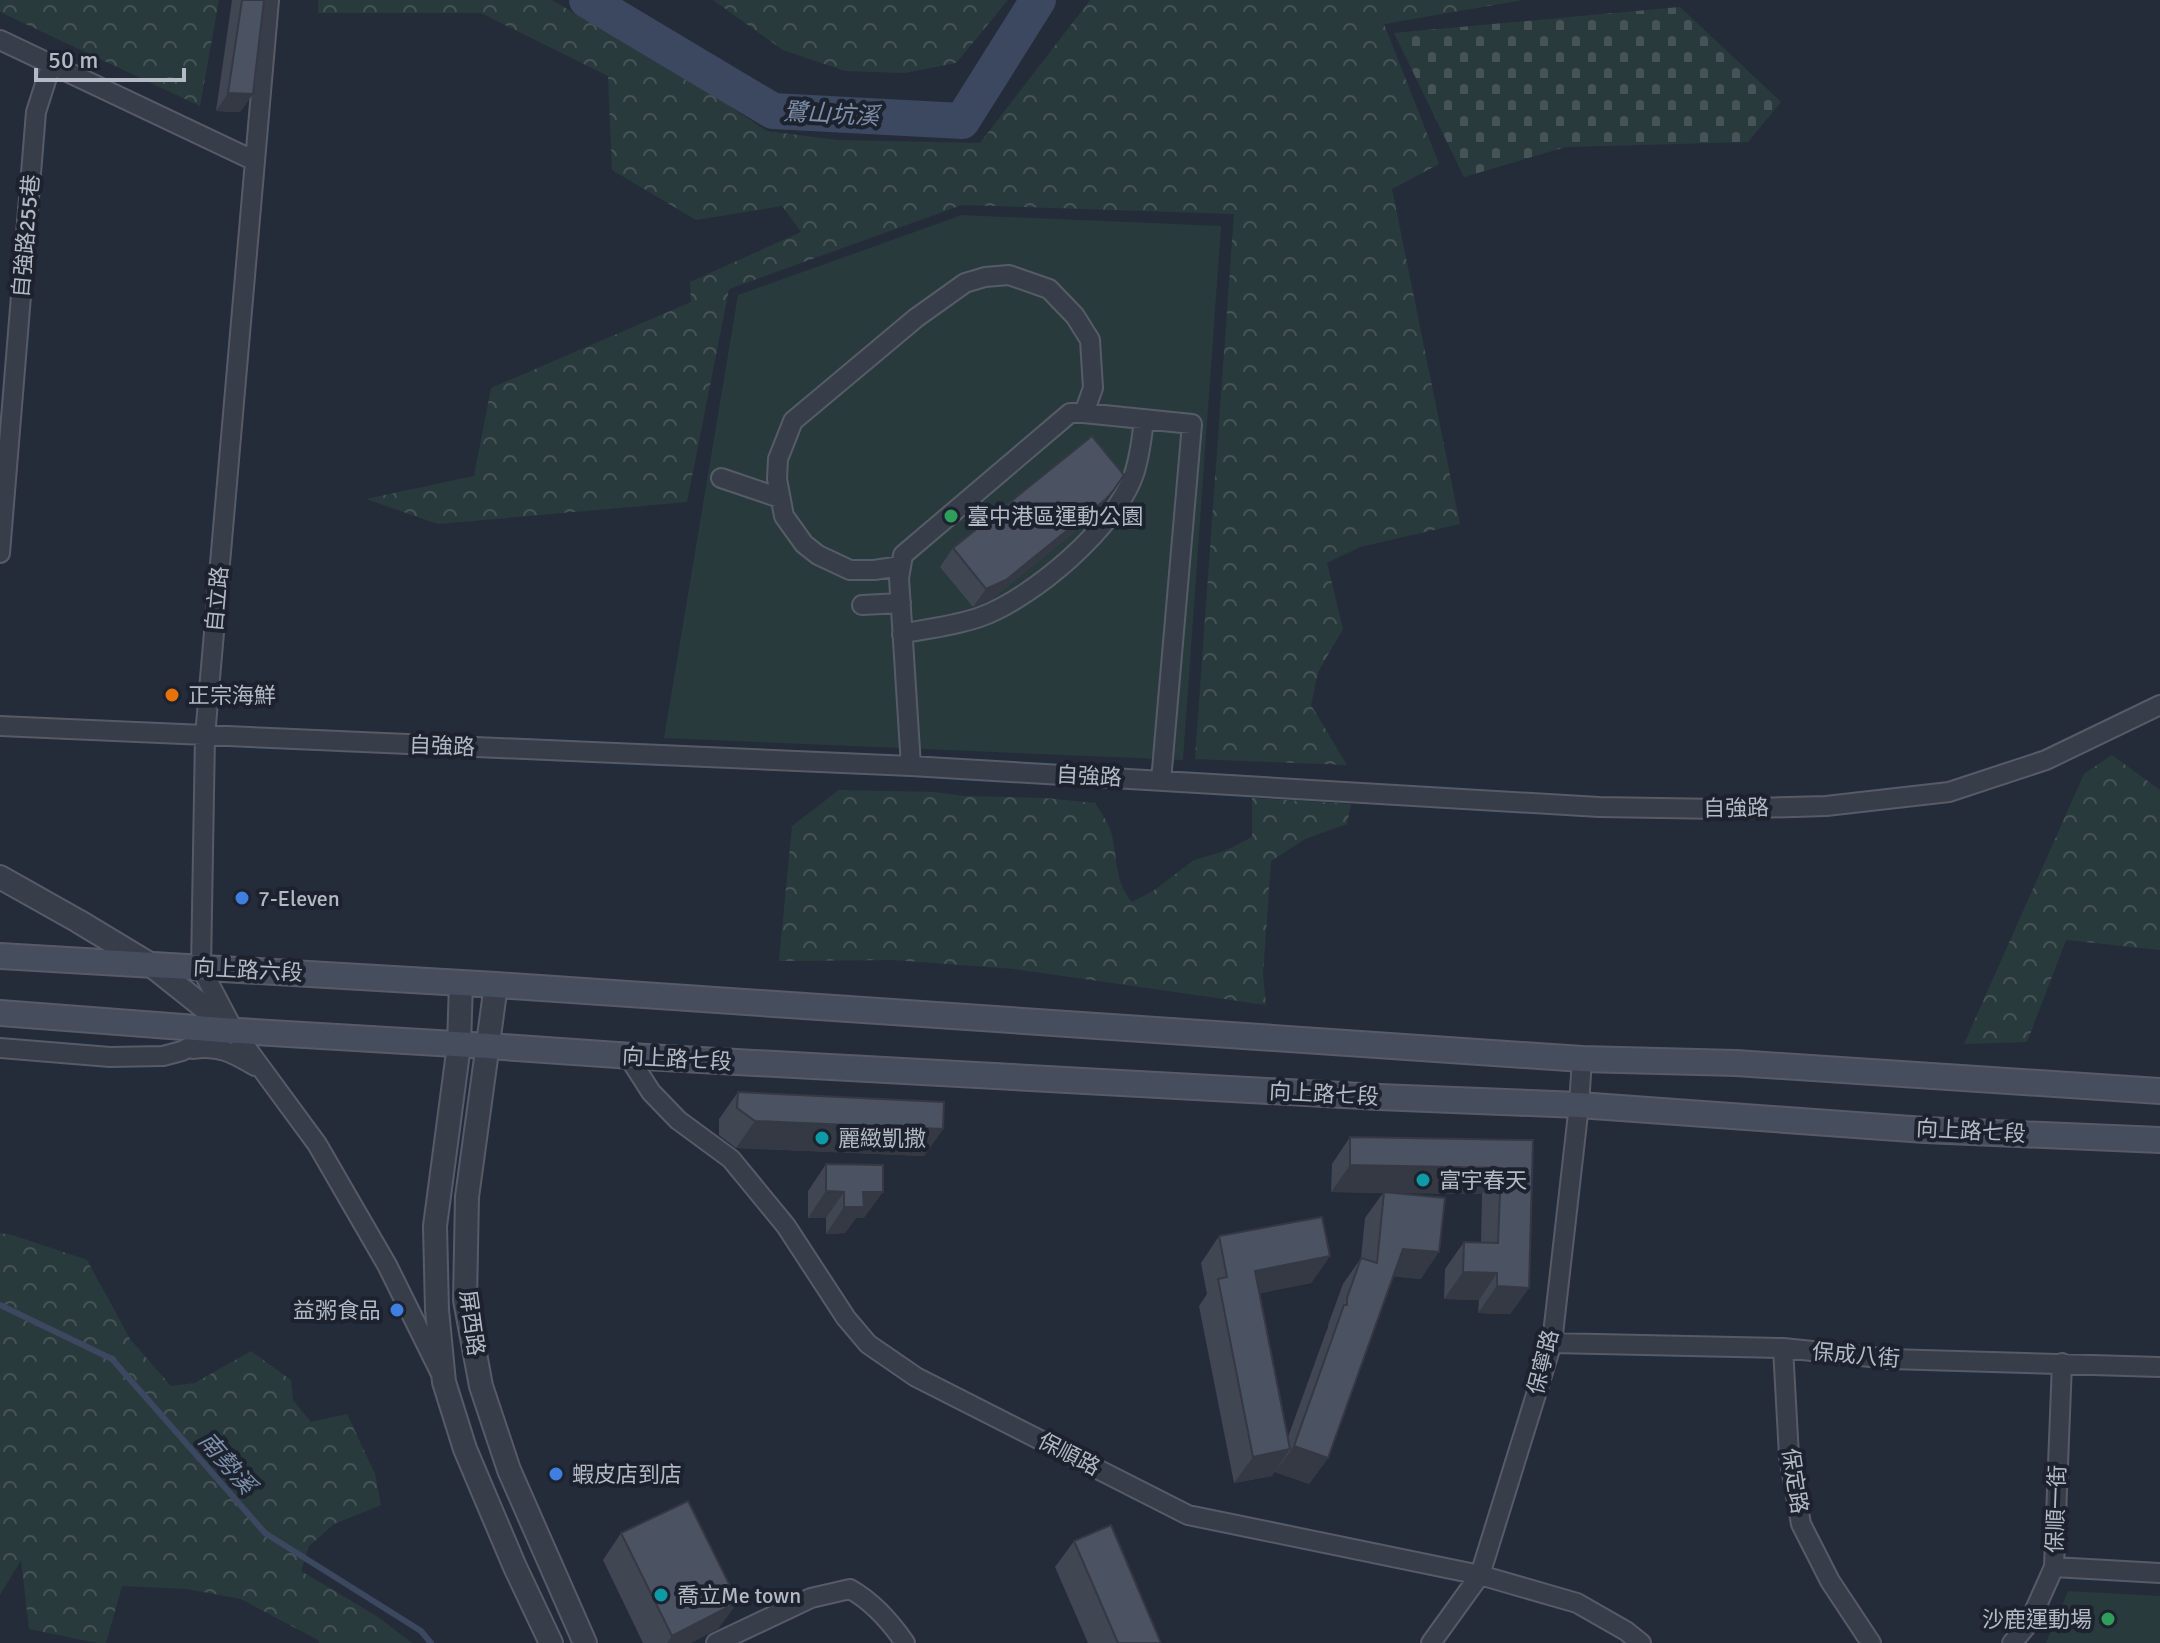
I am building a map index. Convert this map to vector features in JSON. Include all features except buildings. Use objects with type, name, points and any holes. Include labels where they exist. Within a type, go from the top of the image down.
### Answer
[{"type":"main road","name":"向上路六段","points":[[0,956],[496,985]]},
{"type":"main road","points":[[496,985],[1582,1059],[1736,1063],[2160,1091]]},
{"type":"main road","points":[[0,1013],[488,1046]]},
{"type":"main road","name":"向上路七段","points":[[488,1046],[1379,1097],[1579,1105],[1925,1130],[2160,1140]]},
{"type":"street","name":"自立路","points":[[228,1030],[201,968],[205,736],[269,0]]},
{"type":"street","points":[[0,40],[255,161]]},
{"type":"street","name":"自強路255巷","points":[[0,553],[36,112],[51,65]]},
{"type":"street","points":[[901,566],[850,570],[818,555],[804,544],[784,516],[777,479],[778,459],[793,421],[943,297],[965,283],[1009,275],[1049,289],[1075,316],[1090,340],[1093,388],[1084,413]]},
{"type":"street","points":[[911,766],[899,578],[903,555],[1070,413],[1084,413],[1192,424],[1161,781]]},
{"type":"street","points":[[902,634],[984,616],[1014,600],[1070,558],[1121,502],[1134,475],[1144,419]]},
{"type":"street","points":[[721,478],[780,498]]},
{"type":"street","points":[[862,605],[901,603]]},
{"type":"street","name":"自強路","points":[[0,726],[911,766],[1599,807],[1721,809],[1826,806],[1949,792],[2046,760],[2160,705]]},
{"type":"street","points":[[0,877],[151,965],[228,1030],[182,1051]]},
{"type":"street","name":"屏西路","points":[[444,1382],[437,1310],[435,1226],[459,1045],[461,983]]},
{"type":"street","name":"屏西路","points":[[496,985],[467,1197],[465,1300],[481,1386],[509,1470],[585,1643]]},
{"type":"street","name":"屏西路","points":[[228,1030],[264,1072],[325,1157],[387,1265],[444,1382],[465,1449],[551,1643]]},
{"type":"street","points":[[0,1048],[110,1057],[163,1056],[209,1047],[232,1053],[264,1072]]},
{"type":"street","name":"保順路","points":[[628,1056],[651,1092],[678,1120],[731,1159],[786,1226],[837,1307],[868,1344],[916,1377],[1188,1515],[1480,1575],[1577,1603],[1641,1643]]},
{"type":"street","name":"保寧路","points":[[1431,1643],[1480,1575],[1552,1343],[1582,1059]]},
{"type":"street","name":"保成八街","points":[[1552,1343],[1783,1348],[1890,1359],[2160,1367]]},
{"type":"street","name":"保定路","points":[[1783,1348],[1789,1456],[1801,1524],[1863,1640]]},
{"type":"street","name":"保順一街","points":[[2012,1643],[2029,1623],[2054,1567],[2062,1363]]},
{"type":"street","points":[[2054,1567],[2160,1573]]},
{"type":"street","points":[[716,1643],[811,1598],[850,1589],[868,1599],[894,1626],[905,1643]]},
{"type":"green space","points":[[0,0],[219,0],[200,106],[0,12]]},
{"type":"green space","points":[[318,0],[552,0],[767,131],[837,140],[980,143],[1090,0],[1523,0],[1384,24],[1439,164],[1392,189],[1460,524],[1360,547],[1327,563],[1343,629],[1318,672],[1311,705],[1347,765],[1195,759],[1234,214],[962,205],[729,289],[687,502],[438,524],[366,499],[474,476],[491,388],[691,302],[690,282],[801,232],[782,206],[696,220],[612,170],[608,76],[481,13],[318,13]]},
{"type":"green space","points":[[713,0],[1008,0],[956,63],[904,73],[845,71],[783,50]]},
{"type":"green space","points":[[1680,7],[1781,102],[1748,142],[1566,147],[1464,177],[1394,33]]},
{"type":"green space","name":"臺中港區運動公園","points":[[962,215],[1221,226],[1183,760],[664,738],[738,295]]},
{"type":"green space","points":[[2112,755],[2160,790],[2160,950],[2066,940],[2027,1042],[1964,1044],[2084,774]]},
{"type":"green space","points":[[839,790],[934,792],[1095,803],[1110,828],[1119,878],[1132,902],[1153,891],[1194,860],[1225,851],[1252,837],[1252,798],[1351,804],[1347,824],[1305,839],[1271,861],[1263,975],[1266,1005],[1015,969],[893,960],[779,961],[792,826]]},
{"type":"green space","points":[[0,1233],[87,1260],[130,1339],[171,1386],[195,1383],[251,1351],[291,1380],[293,1400],[311,1422],[347,1414],[375,1474],[381,1505],[334,1524],[309,1546],[301,1571],[378,1617],[412,1643],[320,1643],[241,1599],[187,1589],[122,1586],[106,1643],[29,1629],[21,1560],[0,1595]]},
{"type":"green space","name":"沙鹿運動場","points":[[2068,1591],[2160,1596],[2160,1643],[2046,1643]]},
{"type":"waterway","name":"鷺山坑溪","points":[[587,0],[773,111],[962,121],[1038,0]]},
{"type":"waterway","name":"南勢溪","points":[[0,1305],[112,1359],[265,1533],[421,1631],[431,1643]]},
{"type":"place","name":"臺中港區運動公園","points":[[951,516]]},
{"type":"place","name":"正宗海鮮","points":[[172,695]]},
{"type":"place","name":"7-Eleven","points":[[242,898]]},
{"type":"place","name":"麗緻凱撒","points":[[822,1138]]},
{"type":"place","name":"富宇春天","points":[[1423,1180]]},
{"type":"place","name":"益粥食品","points":[[397,1310]]},
{"type":"place","name":"蝦皮店到店","points":[[556,1474]]},
{"type":"place","name":"喬立Me town","points":[[661,1595]]},
{"type":"place","name":"沙鹿運動場","points":[[2108,1619]]}]
